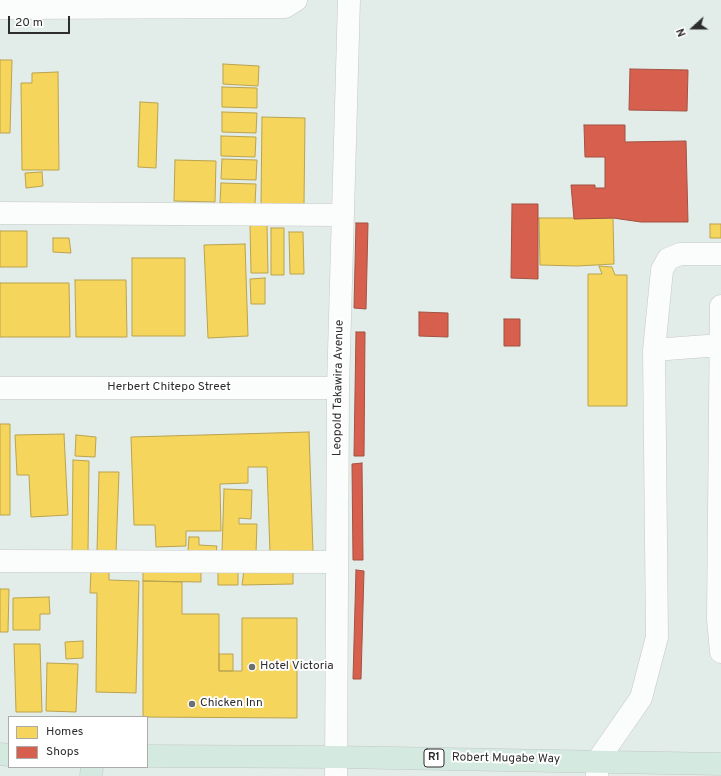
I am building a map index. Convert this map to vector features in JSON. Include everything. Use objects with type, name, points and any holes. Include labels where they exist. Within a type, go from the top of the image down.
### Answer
[{"type":"highway","name":"Robert Mugabe Way","points":[[148,756],[336,766],[598,768],[721,764]]},
{"type":"street","points":[[0,8],[285,7],[296,0]]},
{"type":"street","name":"Leopold Takawira Avenue","points":[[336,766],[338,388],[349,0]]},
{"type":"street","points":[[0,213],[344,215]]},
{"type":"street","points":[[598,768],[641,698],[657,637],[654,350],[660,282],[665,262],[671,257],[683,253],[721,254]]},
{"type":"street","points":[[721,306],[718,619],[721,652]]},
{"type":"street","points":[[654,350],[720,345]]},
{"type":"street","name":"Herbert Chitepo Street","points":[[0,388],[338,388]]},
{"type":"street","points":[[0,561],[338,562]]},
{"type":"building: Homes","points":[[0,60],[12,60],[10,133],[0,133]]},
{"type":"building: Homes","points":[[223,64],[259,66],[258,86],[223,84]]},
{"type":"building: Homes","points":[[58,72],[59,170],[22,170],[21,83],[32,83],[32,73]]},
{"type":"building: Homes","points":[[222,87],[257,88],[257,108],[222,107]]},
{"type":"building: Homes","points":[[140,102],[158,103],[156,168],[138,167]]},
{"type":"building: Homes","points":[[222,112],[257,113],[256,133],[222,132]]},
{"type":"building: Homes","points":[[262,117],[305,118],[304,204],[261,204]]},
{"type":"building: Homes","points":[[221,136],[256,137],[255,157],[221,156]]},
{"type":"building: Homes","points":[[222,159],[257,160],[256,180],[221,179]]},
{"type":"building: Homes","points":[[175,160],[216,161],[215,202],[174,201]]},
{"type":"building: Homes","points":[[42,172],[43,186],[26,188],[25,173]]},
{"type":"building: Homes","points":[[221,183],[256,184],[255,204],[220,203]]},
{"type":"building: Homes","points":[[539,218],[613,218],[614,264],[577,266],[540,265]]},
{"type":"building: Homes","points":[[710,224],[721,224],[721,238],[710,238]]},
{"type":"building: Homes","points":[[250,225],[267,225],[268,273],[251,273]]},
{"type":"building: Homes","points":[[271,228],[284,228],[284,275],[271,275]]},
{"type":"building: Homes","points":[[0,231],[27,231],[27,267],[0,267]]},
{"type":"building: Homes","points":[[289,232],[303,232],[304,274],[290,274]]},
{"type":"building: Homes","points":[[53,238],[69,238],[71,253],[53,252]]},
{"type":"building: Homes","points":[[245,244],[248,336],[208,338],[204,245]]},
{"type":"building: Homes","points":[[132,258],[185,258],[185,336],[132,336]]},
{"type":"building: Homes","points":[[599,266],[612,267],[615,275],[627,275],[627,406],[588,406],[588,274],[602,274]]},
{"type":"building: Homes","points":[[265,278],[265,304],[251,304],[250,279]]},
{"type":"building: Homes","points":[[75,280],[126,280],[127,337],[76,337]]},
{"type":"building: Homes","points":[[0,283],[69,283],[70,337],[0,337]]},
{"type":"building: Homes","points":[[0,424],[10,424],[10,515],[0,515]]},
{"type":"building: Homes","points":[[309,432],[313,552],[270,553],[267,467],[248,467],[248,483],[220,484],[221,531],[186,531],[186,546],[156,547],[155,525],[134,525],[131,437]]},
{"type":"building: Homes","points":[[64,434],[68,515],[31,517],[29,475],[17,475],[15,435]]},
{"type":"building: Homes","points":[[76,435],[96,437],[95,457],[75,456]]},
{"type":"building: Homes","points":[[73,460],[89,461],[88,552],[72,551]]},
{"type":"building: Homes","points":[[99,472],[119,472],[116,552],[97,551]]},
{"type":"building: Homes","points":[[224,489],[252,490],[251,519],[239,518],[239,524],[257,524],[256,553],[222,552]]},
{"type":"building: Homes","points":[[189,537],[199,537],[199,545],[217,546],[216,553],[188,551]]},
{"type":"building: Homes","points":[[143,568],[201,568],[201,582],[143,581]]},
{"type":"building: Homes","points":[[218,569],[238,569],[238,585],[218,585]]},
{"type":"building: Homes","points":[[293,569],[293,584],[242,585],[244,570]]},
{"type":"building: Homes","points":[[91,570],[109,570],[109,580],[139,581],[136,693],[96,692],[97,593],[90,593]]},
{"type":"building: Homes","points":[[143,581],[182,582],[182,614],[219,614],[219,671],[242,671],[242,618],[297,618],[297,718],[143,716]]},
{"type":"building: Homes","points":[[0,589],[9,589],[8,632],[0,632]]},
{"type":"building: Homes","points":[[49,597],[50,614],[40,614],[40,630],[13,630],[13,598]]},
{"type":"building: Homes","points":[[83,641],[83,658],[66,659],[65,642]]},
{"type":"building: Homes","points":[[14,644],[40,644],[42,712],[16,712]]},
{"type":"building: Homes","points":[[219,654],[233,654],[233,671],[219,671]]},
{"type":"building: Homes","points":[[47,663],[78,664],[76,712],[46,711]]},
{"type":"building: Shops","points":[[630,69],[688,70],[687,111],[629,110]]},
{"type":"building: Shops","points":[[584,125],[625,125],[625,142],[686,141],[688,222],[641,222],[613,218],[574,219],[571,185],[595,185],[595,188],[605,188],[605,157],[585,157]]},
{"type":"building: Shops","points":[[512,204],[538,204],[538,279],[511,278]]},
{"type":"building: Shops","points":[[356,223],[368,223],[366,309],[354,308]]},
{"type":"building: Shops","points":[[419,312],[448,313],[448,337],[419,336]]},
{"type":"building: Shops","points":[[504,319],[520,319],[520,346],[504,346]]},
{"type":"building: Shops","points":[[356,332],[365,332],[364,456],[354,456]]},
{"type":"building: Shops","points":[[362,463],[363,560],[353,560],[352,464]]},
{"type":"building: Shops","points":[[356,570],[364,571],[361,679],[353,679]]},
{"type":"place","name":"Hotel Victoria","points":[[252,667]]},
{"type":"place","name":"Chicken Inn","points":[[192,704]]}]
